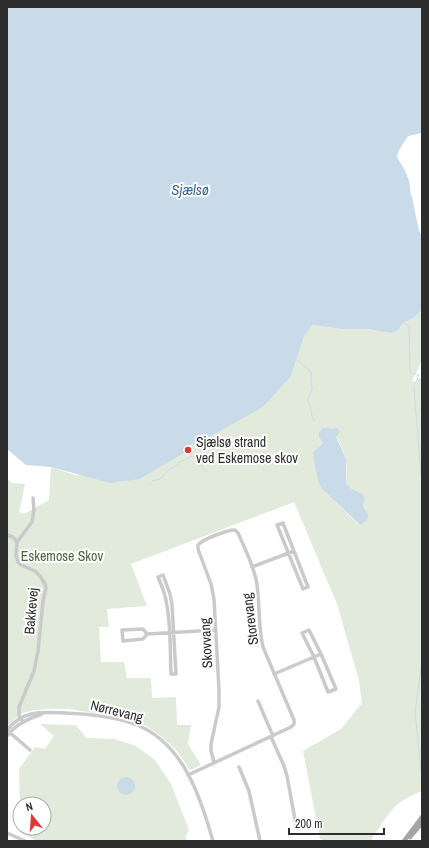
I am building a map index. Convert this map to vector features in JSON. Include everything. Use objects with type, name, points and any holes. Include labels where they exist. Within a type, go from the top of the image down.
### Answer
[{"type":"main road","points":[[405,841],[422,817]]},
{"type":"main road","points":[[405,841],[422,823]]},
{"type":"street","points":[[7,535],[13,537],[17,542],[32,522],[34,510],[33,498]]},
{"type":"street","points":[[283,522],[308,587],[303,589],[289,554],[277,525],[283,522]]},
{"type":"street","name":"Storevang","points":[[188,775],[292,727],[294,724],[294,720],[263,647],[260,635],[256,578],[238,532],[231,530],[216,536]]},
{"type":"street","name":"Skovvang","points":[[214,762],[211,744],[219,707],[219,690],[214,599],[211,584],[198,549],[198,545],[200,542],[216,536]]},
{"type":"street","name":"Bakkevej","points":[[17,542],[16,556],[18,562],[21,565],[35,571],[43,580],[46,588],[43,601],[38,652],[34,671],[18,711],[22,720]]},
{"type":"street","points":[[252,567],[294,551]]},
{"type":"street","points":[[172,633],[171,674],[176,674],[172,633],[168,606],[158,577],[163,575],[170,594],[172,605],[172,633]]},
{"type":"street","points":[[147,634],[143,629],[122,630],[123,641],[143,639],[147,634],[216,630]]},
{"type":"street","points":[[309,630],[336,689],[328,692],[314,657],[302,633],[309,630]]},
{"type":"street","points":[[274,674],[321,654]]},
{"type":"street","points":[[258,701],[284,766],[296,824]]},
{"type":"street","name":"Nørrevang","points":[[22,720],[33,714],[45,713],[93,715],[137,725],[157,736],[169,746],[188,775],[198,795],[213,841]]},
{"type":"street","points":[[7,736],[8,730],[22,720]]},
{"type":"street","points":[[8,730],[30,750]]},
{"type":"street","points":[[239,767],[249,791],[260,841]]},
{"type":"street","points":[[7,832],[25,841]]},
{"type":"green space","name":"Eskemose Skov","points":[[422,309],[422,360],[412,381],[418,382],[418,379],[422,378],[422,791],[399,803],[384,820],[371,841],[327,841],[320,839],[303,751],[341,729],[362,703],[359,681],[337,604],[294,502],[131,564],[147,606],[107,609],[109,627],[99,627],[101,662],[124,662],[127,678],[151,678],[152,698],[176,697],[177,725],[191,725],[188,744],[201,765],[190,770],[177,751],[162,737],[146,726],[126,718],[68,709],[48,709],[22,713],[7,726],[7,478],[12,483],[25,484],[19,512],[24,514],[49,500],[51,467],[75,475],[140,479],[184,453],[188,454],[192,451],[189,446],[190,445],[197,444],[291,376],[304,337],[313,325],[342,329],[367,329],[391,333],[398,330],[403,323],[413,318]],"holes":[[[328,427],[344,453],[346,461],[346,484],[359,492],[365,499],[363,505],[366,510],[359,525],[321,488],[313,452],[323,442],[319,438],[319,432],[322,428]]]},
{"type":"green space","points":[[40,724],[76,725],[86,738],[115,739],[136,746],[155,760],[171,784],[189,830],[186,836],[187,841],[37,841],[27,836],[52,836],[52,796],[20,796],[19,769],[35,747],[45,749],[54,736]]},
{"type":"water","name":"Sjælsø","points":[[7,7],[422,7],[422,133],[408,136],[399,150],[397,157],[405,170],[409,181],[419,231],[422,236],[422,309],[420,312],[413,318],[403,323],[398,330],[391,333],[367,329],[342,329],[313,325],[304,337],[291,376],[263,407],[197,444],[190,445],[184,453],[140,479],[110,483],[51,467],[26,465],[7,449]]},
{"type":"water","points":[[328,427],[331,429],[337,428],[340,431],[336,437],[346,459],[346,484],[361,494],[365,499],[363,505],[368,515],[367,520],[360,525],[321,488],[318,480],[313,452],[323,442],[319,438],[319,432],[322,428]]},
{"type":"water","points":[[126,777],[132,780],[135,786],[132,792],[126,795],[120,792],[117,786],[120,780]]},
{"type":"waterway","points":[[403,323],[407,324],[409,331],[410,370],[411,373],[416,374]]},
{"type":"waterway","points":[[297,360],[311,373],[312,389],[308,400],[314,421]]},
{"type":"waterway","points":[[415,384],[419,375],[417,375]]},
{"type":"waterway","points":[[417,380],[422,380]]},
{"type":"waterway","points":[[414,386],[422,486]]},
{"type":"waterway","points":[[153,481],[162,478],[168,470],[192,455]]},
{"type":"waterway","points":[[194,456],[206,472]]},
{"type":"waterway","points":[[422,661],[415,712],[422,780]]},
{"type":"place","name":"Sjælsø strand ved Eskemose skov","points":[[188,450]]}]
